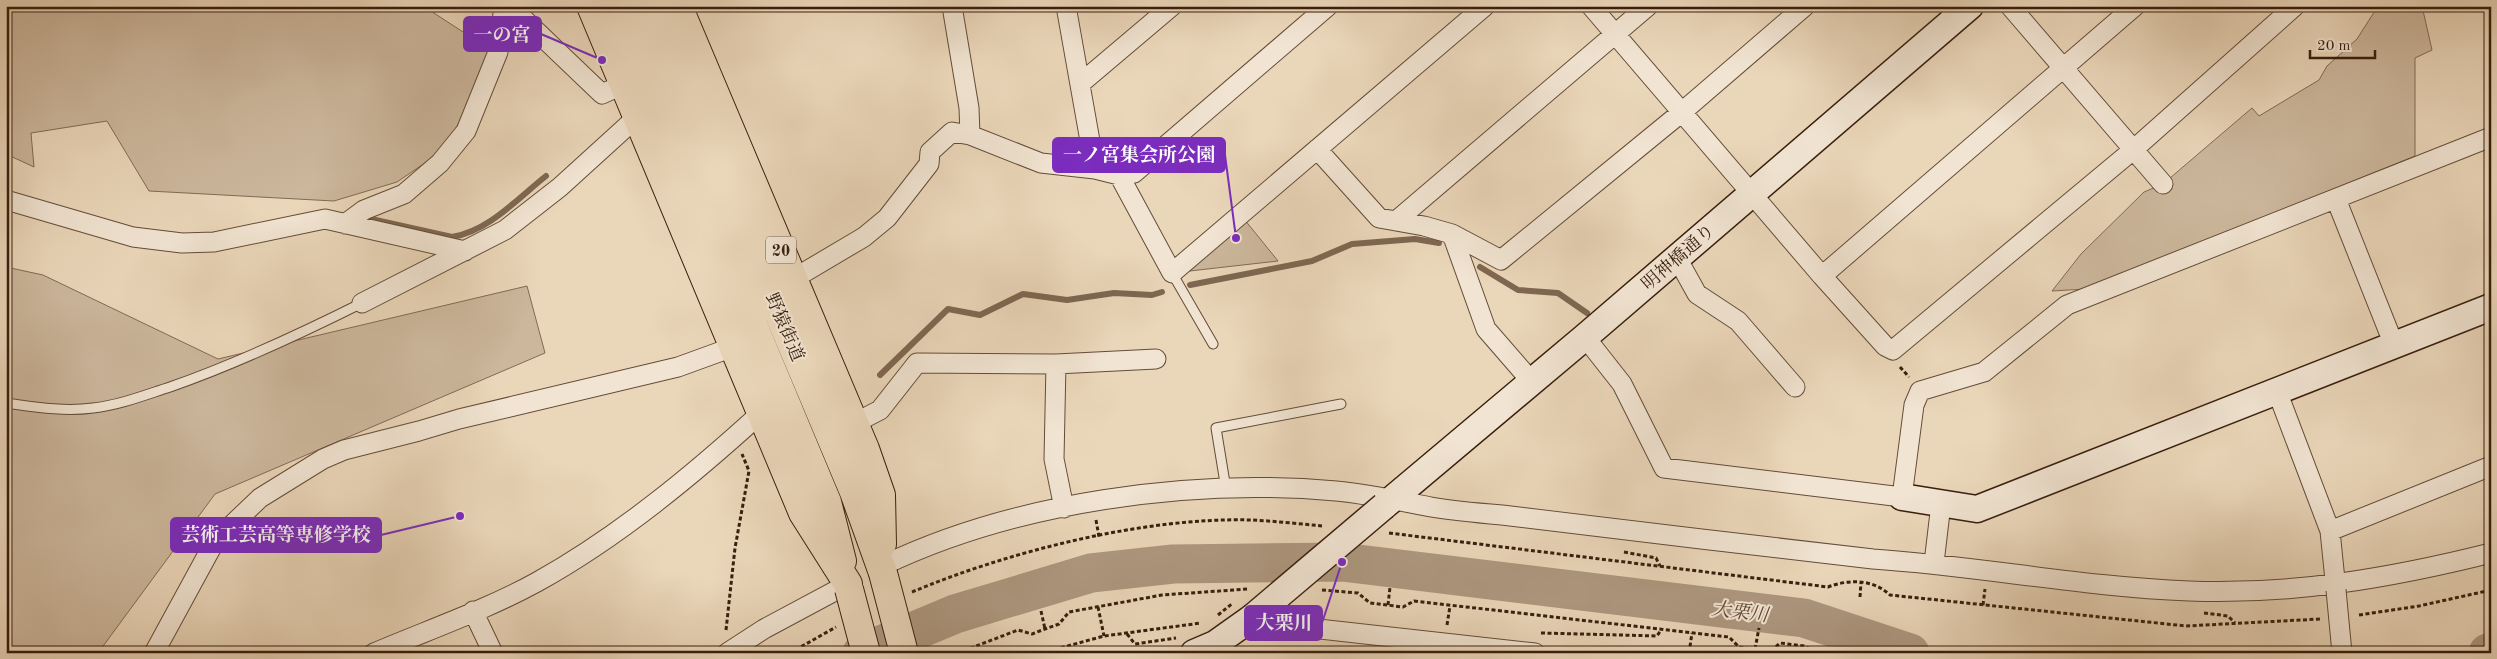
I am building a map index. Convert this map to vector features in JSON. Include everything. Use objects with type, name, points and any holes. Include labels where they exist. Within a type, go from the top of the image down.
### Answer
[{"type":"main road","name":"20","points":[[591,6],[803,513],[849,586]]},
{"type":"main road","name":"野猿街道","points":[[620,6],[827,502],[882,569],[904,653]]},
{"type":"main road","name":"野猿街道","points":[[649,6],[853,534],[849,586],[866,653]]},
{"type":"main road","name":"20","points":[[678,6],[854,423],[881,495],[882,569]]},
{"type":"street","points":[[345,224],[364,210],[404,194],[440,163],[466,131],[498,52],[504,6]]},
{"type":"street","points":[[510,6],[602,94],[624,84]]},
{"type":"street","points":[[952,6],[969,108],[970,135]]},
{"type":"street","points":[[1066,6],[1095,169]]},
{"type":"street","points":[[1081,83],[1172,6]]},
{"type":"street","points":[[793,279],[864,237],[887,218],[929,164],[930,152],[952,132],[970,135],[1041,162],[1095,169],[1119,175],[1134,173],[1328,6]]},
{"type":"street","points":[[1119,175],[1172,273],[1485,6]]},
{"type":"street","points":[[1591,6],[1822,276],[1885,346],[1893,350],[2132,150],[2295,6]]},
{"type":"street","points":[[1396,221],[1648,6]]},
{"type":"street","points":[[1317,149],[1380,218],[1424,226],[1452,234],[1501,260],[1682,112],[1805,6]]},
{"type":"street","name":"明神橋通り","points":[[1187,645],[1214,644],[1251,619],[1586,337],[1970,6]]},
{"type":"street","points":[[2010,6],[2163,184]]},
{"type":"street","points":[[1822,276],[2135,6]]},
{"type":"street","points":[[362,303],[505,230],[560,187],[637,117]]},
{"type":"street","points":[[1902,497],[1914,405],[1920,391],[1984,372],[2067,305],[2491,137]]},
{"type":"street","points":[[2336,199],[2394,346]]},
{"type":"street","points":[[6,200],[133,237],[182,243],[214,242],[325,219],[465,251]]},
{"type":"street","points":[[1452,234],[1486,328],[1532,382]]},
{"type":"street","points":[[1677,258],[1697,294],[1738,321],[1795,387]]},
{"type":"street","points":[[1586,337],[1622,384],[1664,468],[1902,497],[1977,510],[2491,307]]},
{"type":"street","points":[[154,653],[215,541],[260,498],[323,459],[344,450],[459,419],[678,367],[733,347]]},
{"type":"street","points":[[854,423],[880,410],[917,363],[1056,364],[1156,359]]},
{"type":"street","points":[[1056,364],[1054,459],[1064,508]]},
{"type":"street","points":[[2277,391],[2330,531],[2342,653]]},
{"type":"street","points":[[374,653],[407,647],[473,612],[537,582],[593,547],[710,458],[761,412]]},
{"type":"street","points":[[2330,531],[2491,466]]},
{"type":"street","points":[[882,569],[923,546],[1001,523],[1064,508],[1140,495],[1226,489],[1337,492],[1388,503],[1854,557],[1934,563],[2091,583],[2190,591],[2335,588],[2414,572],[2491,553]]},
{"type":"street","points":[[1934,563],[1941,504]]},
{"type":"street","points":[[727,653],[764,629],[849,586]]},
{"type":"street","points":[[473,612],[493,653]]},
{"type":"street","points":[[1251,619],[1535,653]]},
{"type":"lane","points":[[1172,273],[1213,344]]},
{"type":"lane","points":[[6,403],[57,410],[93,408],[130,401],[202,376],[305,331],[362,303]]},
{"type":"lane","points":[[1226,489],[1216,428],[1341,404]]},
{"type":"lane","points":[[812,527],[826,536],[853,534],[876,514],[881,495]]},
{"type":"path","points":[[1893,350],[1897,363],[1920,391]]},
{"type":"path","points":[[725,634],[735,548],[749,471],[734,436]]},
{"type":"path","points":[[910,593],[943,579],[1007,558],[1077,541],[1150,528],[1250,520],[1331,527]]},
{"type":"path","points":[[1379,532],[1828,587],[1844,582],[1861,582],[1882,587],[1890,595],[2186,626],[2326,618]]},
{"type":"path","points":[[1860,597],[1861,582]]},
{"type":"path","points":[[1388,605],[1390,586]]},
{"type":"path","points":[[2356,615],[2420,606],[2491,590]]},
{"type":"path","points":[[1447,627],[1450,606]]},
{"type":"path","points":[[1098,607],[1104,636]]},
{"type":"path","points":[[1041,611],[1045,629]]},
{"type":"path","points":[[1042,653],[1104,636],[1211,621],[1218,615]]},
{"type":"path","points":[[790,653],[844,623]]},
{"type":"path","points":[[1440,626],[1456,628]]},
{"type":"path","points":[[1755,650],[1759,628]]},
{"type":"path","points":[[1533,633],[1657,636],[1662,630]]},
{"type":"path","points":[[1689,653],[1692,633]]},
{"type":"path","points":[[1127,634],[1135,644],[1187,645]]},
{"type":"shaded area","points":[[6,6],[423,6],[491,50],[471,104],[441,152],[397,182],[334,201],[149,191],[107,121],[31,133],[34,167],[6,154]]},
{"type":"shaded area","points":[[2378,6],[2422,6],[2432,50],[2415,58],[2415,156],[2086,289],[2052,291],[2081,254],[2144,192],[2163,184],[2252,108],[2259,116],[2319,80],[2327,66],[2357,39]]},
{"type":"shaded area","points":[[1240,214],[1278,261],[1172,273]]},
{"type":"shaded area","points":[[6,267],[43,275],[218,359],[527,286],[545,353],[215,494],[98,653],[6,653]]},
{"type":"waterway","points":[[371,219],[452,237],[466,234],[491,221],[546,176]]},
{"type":"waterway","points":[[1190,285],[1312,261],[1352,244],[1415,239],[1439,243]]},
{"type":"waterway","points":[[1480,267],[1518,290],[1558,293],[1587,313]]},
{"type":"waterway","points":[[880,375],[948,309],[980,315],[1023,294],[1067,300],[1114,293],[1152,295],[1162,292]]},
{"type":"waterway","name":"大栗川","points":[[862,653],[955,614],[1091,573],[1173,564],[1342,562],[1804,618],[1910,653]]},
{"type":"place","name":"一の宮","points":[[602,60]]},
{"type":"place","name":"一ノ宮集会所公園","points":[[1236,238]]},
{"type":"place","name":"芸術工芸高等専修学校","points":[[460,516]]},
{"type":"place","name":"大栗川","points":[[1342,562]]}]
